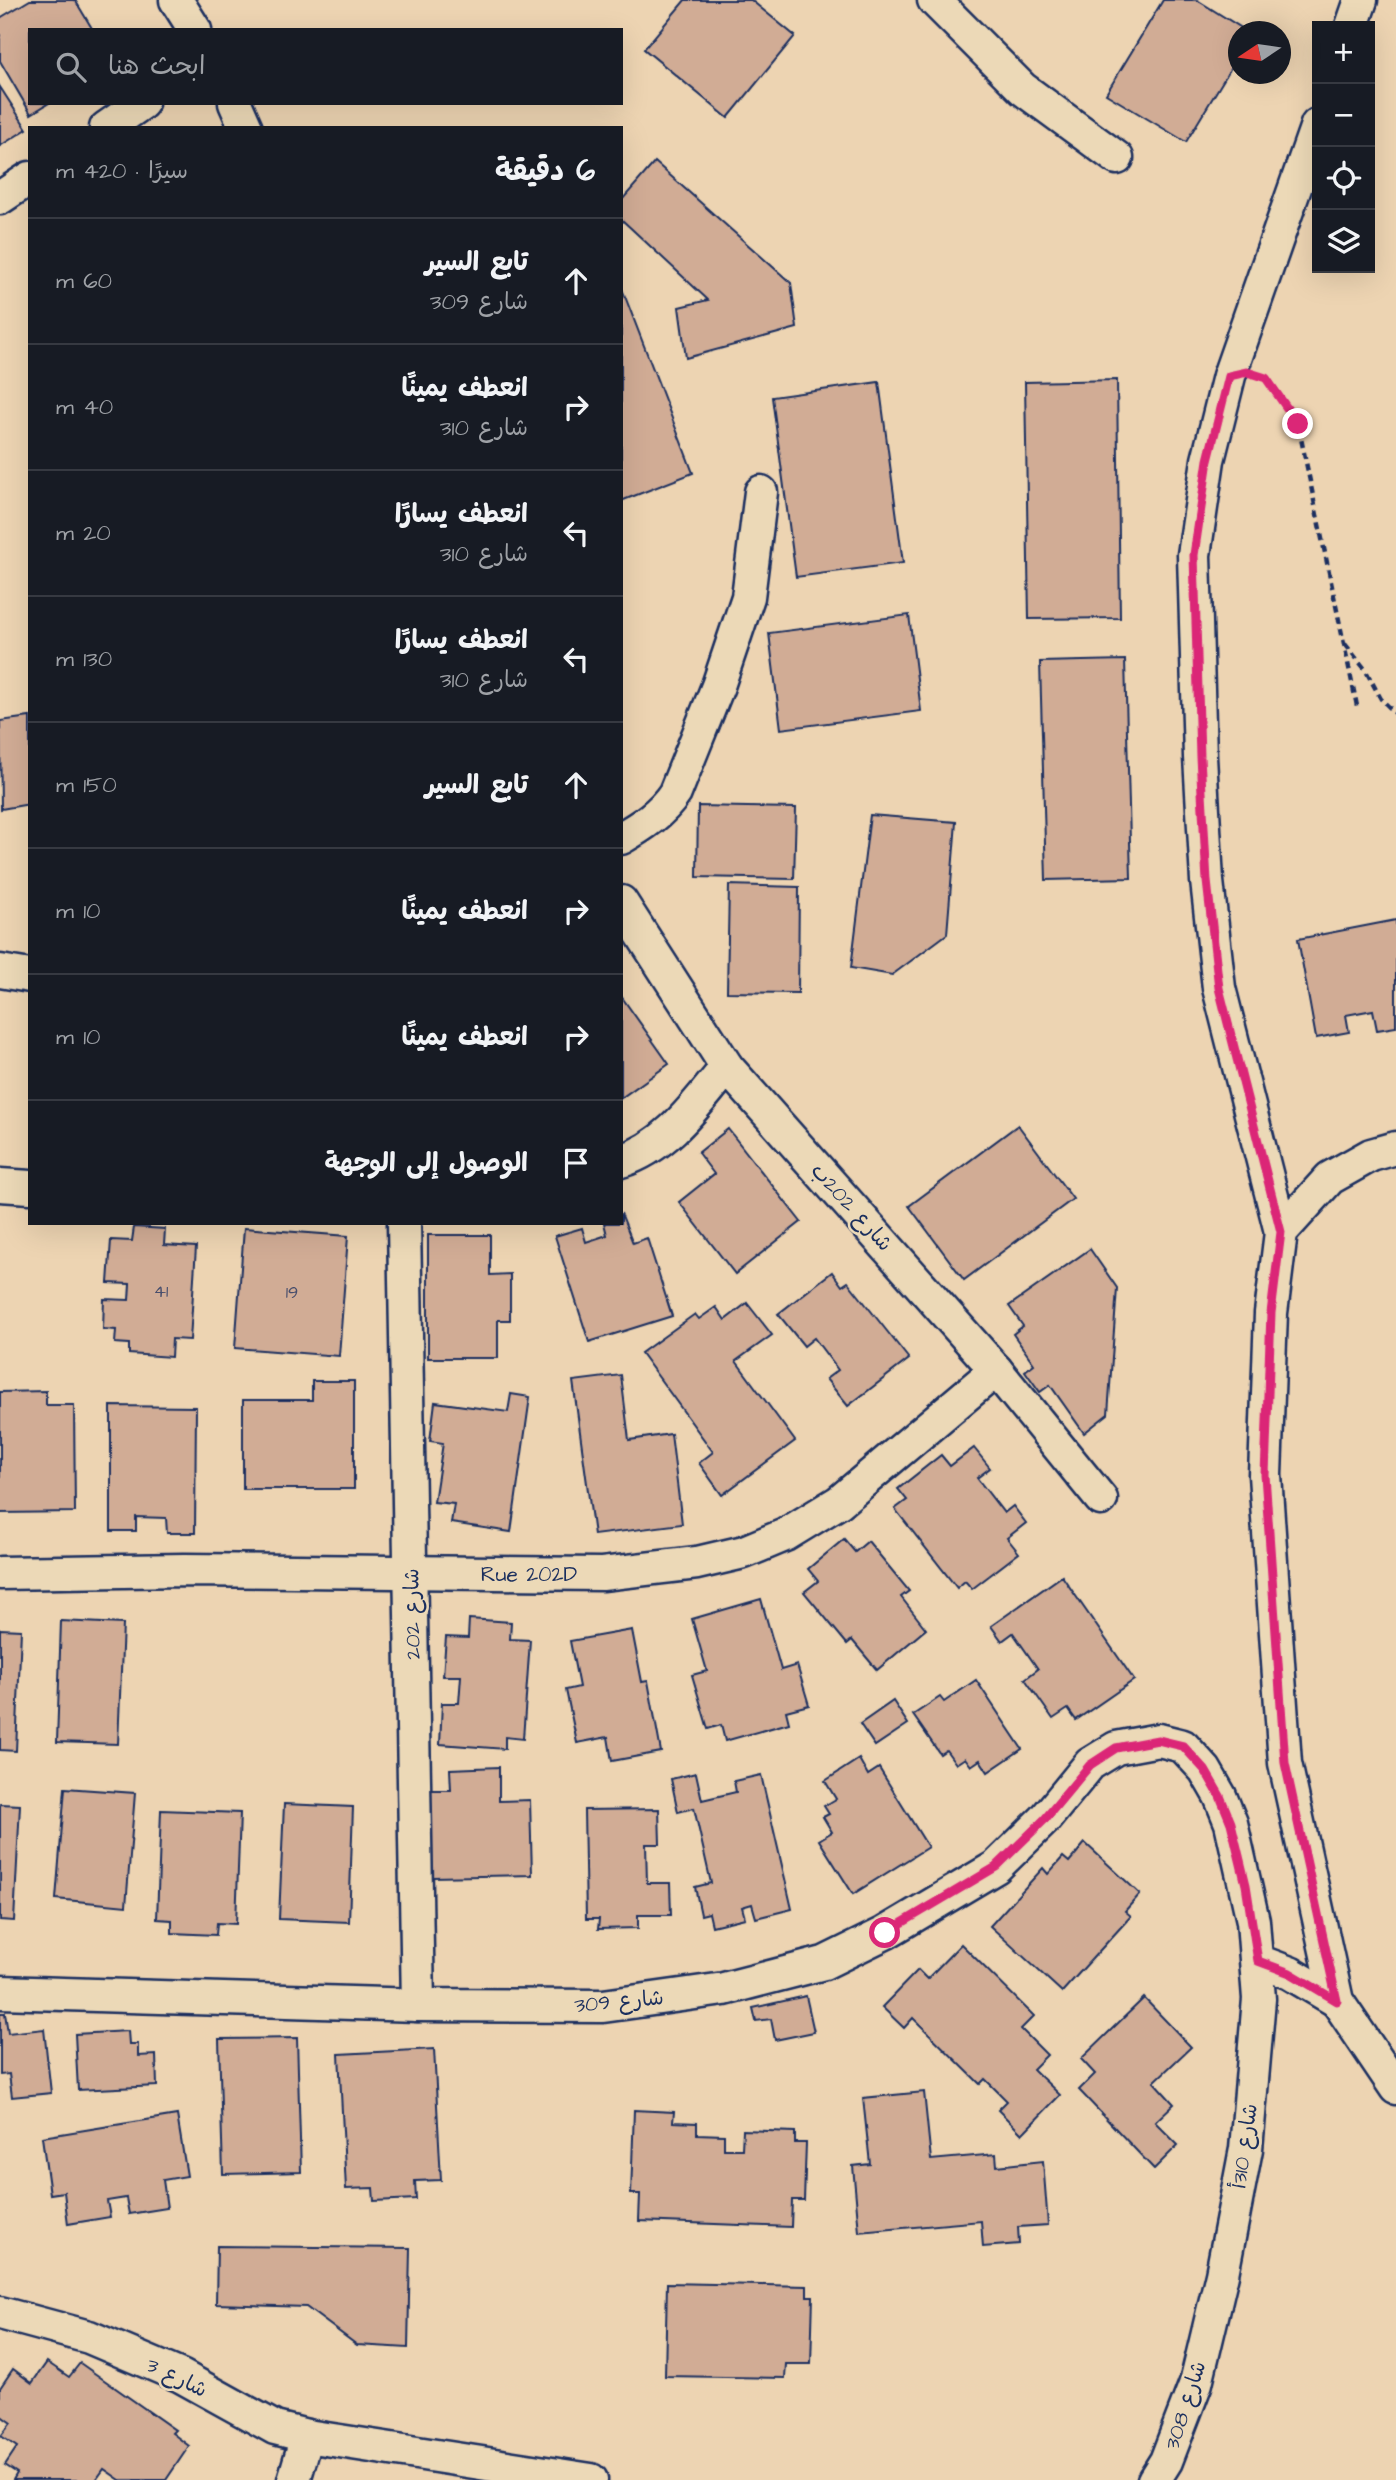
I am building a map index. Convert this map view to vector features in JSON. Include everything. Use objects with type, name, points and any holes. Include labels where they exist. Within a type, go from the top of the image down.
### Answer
[{"type":"street","points":[[176,0],[194,28]]},
{"type":"street","points":[[934,0],[1023,89],[1117,158]]},
{"type":"street","points":[[1354,21],[1361,0]]},
{"type":"street","points":[[109,126],[139,105]]},
{"type":"street","points":[[235,105],[246,126]]},
{"type":"street","points":[[1312,139],[1229,376],[1208,460],[1194,555],[1200,757],[1207,881],[1219,988],[1281,1232],[1271,1313],[1265,1475],[1285,1763],[1337,2001],[1396,2088]]},
{"type":"street","points":[[0,198],[28,179]]},
{"type":"street","points":[[623,837],[667,806],[676,793],[718,686],[748,597],[761,492]]},
{"type":"street","name":"شارع 202ب","points":[[623,905],[727,1067],[996,1370],[1101,1499]]},
{"type":"street","points":[[0,971],[28,976]]},
{"type":"street","points":[[623,1160],[634,1157],[677,1127],[727,1067]]},
{"type":"street","points":[[1281,1232],[1329,1178],[1371,1155],[1396,1149]]},
{"type":"street","points":[[0,1185],[28,1187]]},
{"type":"street","name":"شارع 202","points":[[404,1225],[418,2005]]},
{"type":"street","name":"Rue 202D","points":[[0,1573],[184,1570],[603,1574],[697,1563],[744,1552],[785,1535],[839,1502],[996,1370]]},
{"type":"street","name":"شارع 309","points":[[0,1992],[418,2005],[603,2006],[724,1989],[824,1963],[885,1933],[996,1867],[1045,1819],[1090,1765],[1116,1748],[1158,1740]]},
{"type":"street","name":"شارع 310أ","points":[[1158,1740],[1183,1746],[1205,1770],[1220,1796],[1231,1823],[1246,1885],[1258,1961],[1259,1998],[1246,2149],[1222,2274],[1208,2328]]},
{"type":"street","points":[[1258,1961],[1290,1973],[1337,2001]]},
{"type":"street","name":"شارع 3","points":[[0,2313],[89,2337],[181,2376],[275,2428],[307,2436]]},
{"type":"street","name":"شارع 308","points":[[1154,2480],[1166,2461],[1196,2383],[1208,2328]]},
{"type":"street","points":[[294,2480],[307,2436],[591,2480]]},
{"type":"path","points":[[1229,376],[1247,372],[1266,378],[1298,424],[1357,706]]},
{"type":"path","points":[[1344,643],[1365,669],[1381,699],[1396,714]]},
{"type":"building","points":[[30,0],[75,0],[92,28],[28,28],[28,105],[46,105],[31,114],[0,61],[0,18]]},
{"type":"building","points":[[685,0],[751,0],[795,36],[728,118],[644,49]]},
{"type":"building","points":[[1163,0],[1197,0],[1230,21],[1228,21],[1228,73],[1186,142],[1106,94]]},
{"type":"building","points":[[0,87],[27,129],[0,146]]},
{"type":"building","points":[[655,162],[791,283],[797,328],[686,358],[679,307],[708,300],[623,221],[623,199]]},
{"type":"building","points":[[623,291],[693,473],[623,500]]},
{"type":"building","points":[[1117,380],[1120,618],[1029,619],[1025,382]]},
{"type":"building","points":[[879,382],[903,563],[796,577],[772,397]]},
{"type":"building","points":[[909,615],[921,711],[781,729],[769,633]]},
{"type":"building","points":[[1125,660],[1131,878],[1046,880],[1040,662]]},
{"type":"building","points":[[28,717],[28,804],[1,809],[0,721]]},
{"type":"building","points":[[698,806],[796,808],[794,879],[697,877]]},
{"type":"building","points":[[870,815],[956,822],[947,934],[892,975],[851,968]]},
{"type":"building","points":[[729,885],[799,887],[798,993],[727,992]]},
{"type":"building","points":[[1396,920],[1396,1027],[1377,1030],[1373,1010],[1346,1015],[1349,1032],[1316,1038],[1298,939]]},
{"type":"building","points":[[623,999],[669,1064],[623,1097]]},
{"type":"building","points":[[1018,1125],[1073,1199],[964,1280],[909,1206]]},
{"type":"building","points":[[728,1129],[801,1222],[735,1274],[679,1202],[714,1174],[698,1153]]},
{"type":"building","points":[[623,1218],[633,1243],[647,1238],[672,1316],[589,1342],[555,1236],[582,1228],[586,1242],[607,1235],[604,1225],[623,1225]]},
{"type":"building","points":[[134,1227],[165,1229],[164,1245],[196,1247],[190,1340],[172,1339],[171,1357],[129,1354],[129,1344],[115,1343],[116,1330],[103,1329],[104,1299],[129,1300],[130,1284],[108,1283],[111,1240],[132,1241]]},
{"type":"building","points":[[244,1228],[348,1236],[339,1356],[235,1348]]},
{"type":"building","points":[[428,1235],[490,1235],[490,1275],[510,1274],[510,1320],[498,1320],[498,1358],[428,1358]]},
{"type":"building","points":[[1090,1249],[1117,1288],[1108,1414],[1084,1433],[1050,1385],[1040,1392],[1025,1371],[1034,1364],[1013,1334],[1023,1326],[1009,1306]]},
{"type":"building","points":[[832,1272],[842,1286],[848,1282],[909,1359],[848,1406],[826,1379],[838,1370],[814,1338],[804,1346],[778,1314]]},
{"type":"building","points":[[747,1303],[772,1335],[736,1361],[795,1441],[722,1495],[699,1463],[713,1452],[641,1353],[695,1314],[699,1319],[716,1307],[725,1320]]},
{"type":"building","points":[[621,1375],[629,1440],[671,1434],[682,1524],[594,1535],[573,1381]]},
{"type":"building","points":[[312,1381],[354,1381],[354,1489],[243,1489],[243,1400],[312,1400]]},
{"type":"building","points":[[46,1391],[46,1405],[74,1405],[75,1512],[0,1513],[0,1392]]},
{"type":"building","points":[[511,1394],[530,1397],[511,1532],[451,1523],[454,1504],[434,1502],[443,1443],[430,1441],[435,1402],[508,1412]]},
{"type":"building","points":[[111,1406],[196,1407],[195,1533],[167,1533],[166,1518],[136,1517],[136,1531],[111,1531]]},
{"type":"building","points":[[974,1448],[990,1468],[977,1478],[1004,1513],[1013,1506],[1026,1523],[1007,1538],[1019,1553],[972,1589],[965,1581],[957,1588],[895,1509],[907,1500],[898,1489],[941,1455],[950,1466]]},
{"type":"building","points":[[844,1539],[855,1552],[868,1541],[909,1591],[901,1597],[926,1629],[877,1670],[852,1640],[847,1644],[804,1592],[818,1581],[808,1569]]},
{"type":"building","points":[[1062,1576],[1134,1680],[1076,1720],[1068,1709],[1053,1719],[1025,1679],[1038,1669],[1013,1633],[1002,1641],[991,1626]]},
{"type":"building","points":[[761,1599],[781,1670],[797,1665],[809,1705],[786,1711],[789,1723],[725,1741],[721,1725],[708,1729],[692,1675],[707,1671],[692,1619]]},
{"type":"building","points":[[469,1619],[511,1622],[510,1639],[530,1640],[523,1739],[505,1737],[505,1749],[440,1744],[442,1703],[459,1703],[461,1676],[443,1676],[446,1637],[468,1638]]},
{"type":"building","points":[[61,1621],[123,1624],[118,1744],[57,1742]]},
{"type":"building","points":[[0,1629],[21,1630],[16,1751],[0,1750]]},
{"type":"building","points":[[632,1630],[642,1682],[648,1681],[661,1752],[612,1761],[608,1737],[577,1743],[566,1690],[579,1687],[570,1641]]},
{"type":"building","points":[[976,1680],[1022,1749],[988,1772],[980,1760],[971,1766],[965,1758],[956,1764],[946,1750],[940,1754],[913,1715],[940,1697],[944,1702]]},
{"type":"building","points":[[893,1701],[908,1724],[875,1746],[860,1724]]},
{"type":"building","points":[[859,1759],[868,1775],[879,1768],[928,1847],[853,1894],[819,1840],[832,1832],[823,1817],[829,1814],[824,1806],[836,1799],[825,1781]]},
{"type":"building","points":[[499,1767],[499,1801],[530,1800],[532,1875],[432,1877],[430,1790],[451,1790],[450,1769]]},
{"type":"building","points":[[696,1773],[702,1800],[736,1792],[734,1781],[761,1775],[792,1909],[756,1918],[752,1904],[742,1907],[745,1918],[712,1926],[709,1913],[701,1915],[695,1887],[711,1883],[694,1808],[678,1812],[671,1779]]},
{"type":"building","points":[[65,1788],[135,1793],[126,1906],[56,1899]]},
{"type":"building","points":[[0,1804],[20,1805],[14,1921],[0,1920]]},
{"type":"building","points":[[284,1804],[353,1807],[349,1922],[279,1919]]},
{"type":"building","points":[[659,1809],[660,1844],[646,1844],[647,1883],[670,1883],[671,1915],[638,1915],[638,1928],[598,1929],[599,1919],[586,1919],[584,1810]]},
{"type":"building","points":[[161,1810],[240,1813],[236,1924],[217,1923],[216,1935],[172,1933],[172,1920],[157,1919]]},
{"type":"building","points":[[1085,1843],[1140,1894],[1125,1911],[1131,1916],[1062,1992],[990,1926],[1043,1868],[1048,1874],[1063,1857],[1069,1862]]},
{"type":"building","points":[[961,1944],[1034,2016],[1021,2029],[1047,2055],[1033,2069],[1060,2095],[1022,2134],[998,2110],[1007,2101],[985,2079],[980,2084],[913,2018],[904,2028],[882,2007],[918,1970],[927,1979]]},
{"type":"building","points":[[806,1996],[814,2032],[775,2040],[771,2019],[756,2021],[753,2008]]},
{"type":"building","points":[[1144,1998],[1191,2047],[1154,2082],[1174,2104],[1155,2122],[1178,2145],[1154,2169],[1079,2090],[1095,2074],[1081,2059]]},
{"type":"building","points":[[0,2013],[5,2013],[8,2033],[44,2029],[51,2093],[12,2097],[9,2074],[0,2075]]},
{"type":"building","points":[[128,2031],[129,2044],[138,2044],[138,2056],[156,2055],[157,2086],[78,2090],[75,2034]]},
{"type":"building","points":[[297,2038],[301,2172],[223,2174],[219,2039]]},
{"type":"building","points":[[434,2049],[441,2180],[415,2181],[416,2199],[374,2201],[373,2188],[346,2189],[339,2054]]},
{"type":"building","points":[[924,2092],[931,2160],[996,2154],[997,2166],[1043,2161],[1048,2225],[1018,2227],[1019,2244],[983,2247],[981,2221],[859,2232],[853,2166],[870,2164],[863,2098]]},
{"type":"building","points":[[634,2110],[674,2112],[673,2122],[697,2123],[697,2134],[724,2135],[724,2149],[742,2149],[743,2130],[795,2132],[795,2143],[806,2143],[804,2200],[792,2200],[791,2227],[639,2221],[640,2194],[631,2194]]},
{"type":"building","points":[[177,2115],[187,2176],[163,2180],[167,2208],[129,2214],[126,2198],[107,2201],[110,2217],[68,2224],[64,2192],[50,2194],[42,2137]]},
{"type":"building","points":[[217,2246],[410,2248],[408,2348],[357,2345],[306,2307],[216,2304]]},
{"type":"building","points":[[667,2283],[807,2286],[807,2296],[813,2296],[811,2364],[786,2364],[785,2378],[665,2376]]},
{"type":"building","points":[[47,2362],[69,2377],[80,2363],[175,2430],[172,2433],[189,2446],[166,2480],[120,2480],[104,2469],[96,2480],[13,2480],[17,2473],[5,2465],[17,2447],[1,2436],[11,2423],[0,2415],[0,2388],[13,2369],[32,2383]]},
{"type":"route","points":[[885,1933],[996,1867],[1045,1819],[1090,1765],[1116,1748],[1158,1740],[1183,1746],[1205,1770],[1220,1796],[1231,1823],[1246,1885],[1258,1961],[1290,1973],[1337,2001],[1285,1763],[1265,1475],[1271,1313],[1281,1232],[1219,988],[1207,881],[1194,555],[1208,460],[1229,376],[1247,372],[1266,378],[1298,424]]}]
